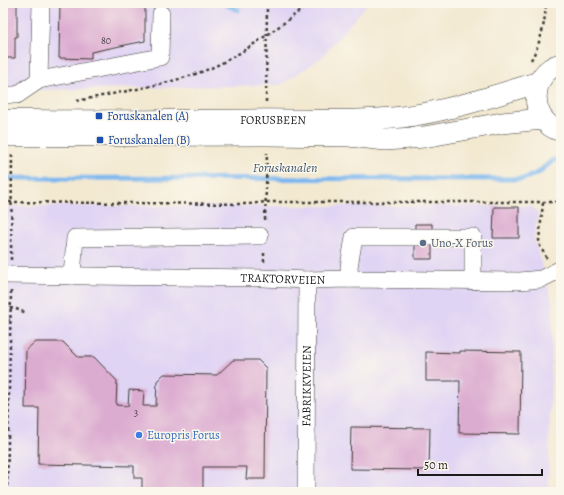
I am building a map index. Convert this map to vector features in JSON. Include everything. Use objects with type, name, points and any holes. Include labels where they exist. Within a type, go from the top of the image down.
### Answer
[{"type":"main road","points":[[560,61],[544,75],[539,82],[536,98],[540,113],[550,126],[561,131]]},
{"type":"main road","name":"FORUSBEEN","points":[[3,120],[331,121],[378,119],[408,116],[450,108],[539,82]]},
{"type":"main road","name":"FORUSBEEN","points":[[3,136],[349,136],[424,126],[500,109],[540,113]]},
{"type":"street","points":[[39,80],[41,3]]},
{"type":"street","points":[[3,95],[17,95],[39,80],[160,57],[161,14]]},
{"type":"street","points":[[72,276],[75,238],[260,236]]},
{"type":"street","points":[[350,279],[349,267],[354,237],[473,237],[473,281]]},
{"type":"street","name":"TRAKTORVEIEN","points":[[8,275],[263,278],[307,280],[350,279],[520,281],[540,279],[561,269]]},
{"type":"street","name":"FABRIKKVEIEN","points":[[306,492],[307,280]]},
{"type":"path","points":[[266,104],[267,3]]},
{"type":"path","points":[[76,101],[182,78],[210,68],[234,57],[311,3]]},
{"type":"path","points":[[529,64],[540,40],[544,24],[546,3]]},
{"type":"path","points":[[7,492],[10,320],[8,275],[12,202],[12,163]]},
{"type":"path","points":[[265,202],[266,163]]},
{"type":"path","points":[[3,202],[249,204],[265,202],[561,202]]},
{"type":"path","points":[[543,202],[539,240],[546,257]]},
{"type":"path","points":[[10,308],[28,314]]},
{"type":"path","points":[[3,320],[10,320]]},
{"type":"shaded area","points":[[3,3],[368,3],[321,58],[281,85],[3,91]]},
{"type":"shaded area","points":[[3,206],[532,206],[538,213],[534,238],[553,305],[548,492],[3,492]]},
{"type":"building","points":[[3,3],[17,3],[17,37],[15,37],[15,58],[3,58]]},
{"type":"building","points":[[60,3],[145,3],[145,41],[91,52],[91,59],[59,58]]},
{"type":"building","points":[[494,207],[519,207],[519,238],[493,238]]},
{"type":"building","points":[[415,224],[432,224],[432,259],[415,259]]},
{"type":"building","points":[[35,342],[63,342],[78,357],[94,357],[117,381],[116,405],[128,406],[129,390],[144,391],[143,406],[156,406],[157,381],[164,374],[217,375],[233,360],[258,360],[266,368],[265,479],[246,479],[247,467],[203,467],[203,492],[142,492],[142,478],[134,478],[134,466],[38,464],[39,408],[25,408],[26,350]]},
{"type":"building","points":[[460,351],[521,352],[520,434],[459,433],[460,381],[426,381],[426,352],[460,353]]},
{"type":"building","points":[[351,427],[430,428],[429,470],[350,469]]},
{"type":"waterway","name":"Foruskanalen","points":[[223,3],[238,10]]},
{"type":"waterway","name":"Foruskanalen","points":[[3,178],[523,179],[538,173],[553,160],[561,159]]},
{"type":"place","name":"Foruskanalen (A)","points":[[99,116]]},
{"type":"place","name":"Foruskanalen (B)","points":[[100,140]]},
{"type":"place","name":"Uno-X Forus","points":[[423,243]]},
{"type":"place","name":"Europris Forus","points":[[139,435]]}]
